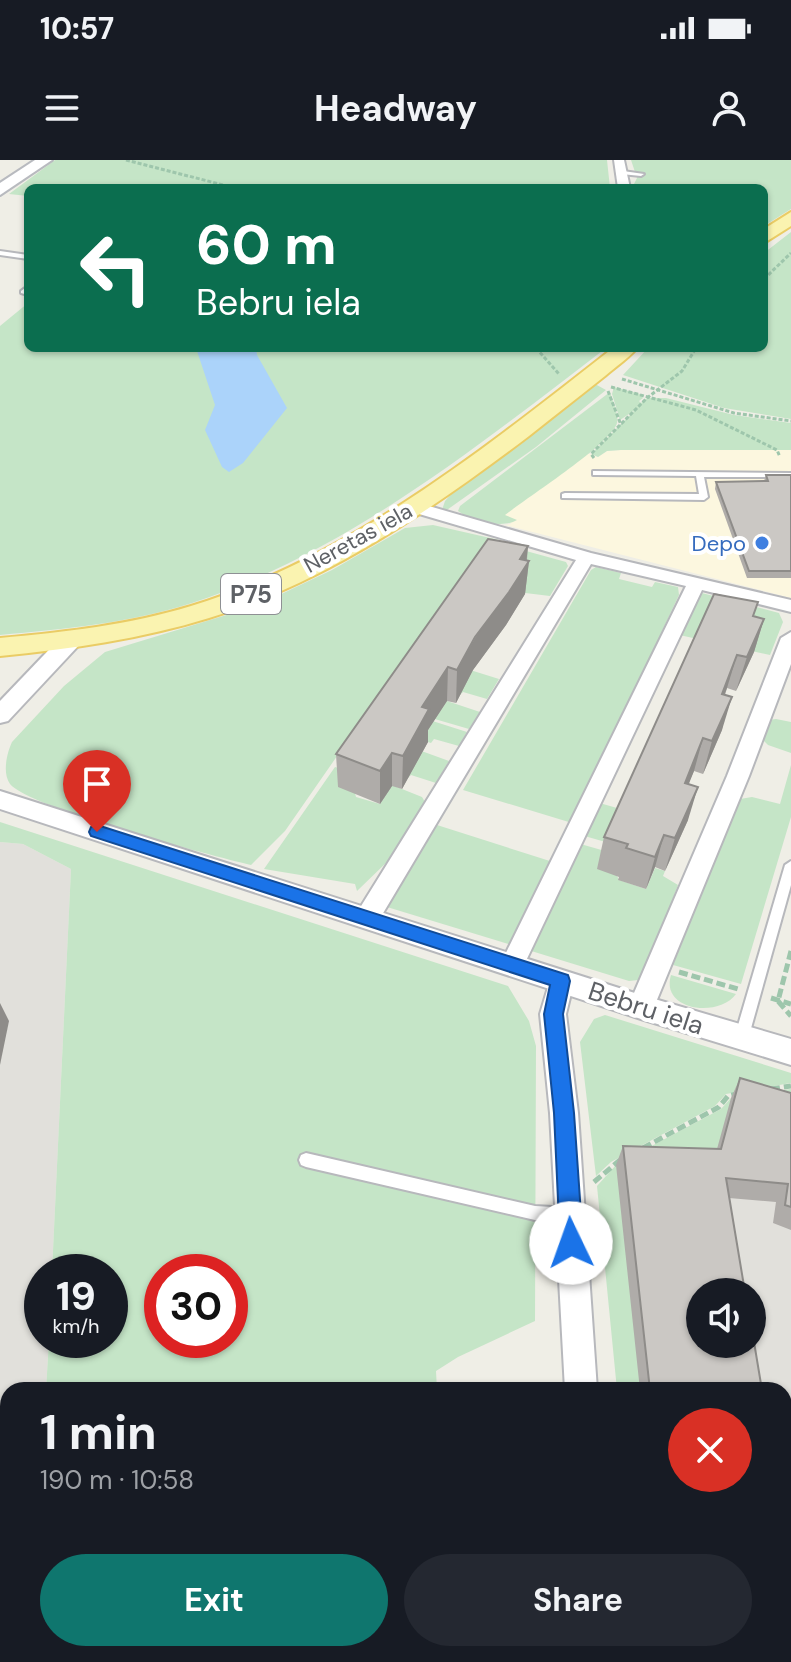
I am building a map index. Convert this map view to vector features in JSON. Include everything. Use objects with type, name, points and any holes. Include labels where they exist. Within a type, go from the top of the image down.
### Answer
[{"type":"main road","points":[[0,190],[45,160]]},
{"type":"main road","points":[[768,235],[791,217]]},
{"type":"main road","name":"Neretas iela","points":[[0,647],[72,639],[151,624],[224,604],[277,582],[415,507],[606,383],[624,352]]},
{"type":"street","points":[[619,160],[624,184]]},
{"type":"street","points":[[415,507],[586,557],[791,606]]},
{"type":"street","points":[[367,918],[586,557]]},
{"type":"street","points":[[512,965],[696,584]]},
{"type":"street","points":[[641,1007],[738,776],[791,638]]},
{"type":"street","points":[[0,715],[72,639]]},
{"type":"street","name":"Bebru iela","points":[[0,800],[741,1039],[791,1052]]},
{"type":"street","points":[[561,981],[553,1014],[560,1062],[580,1382]]},
{"type":"lane","points":[[623,173],[641,174]]},
{"type":"lane","points":[[0,253],[24,256]]},
{"type":"lane","points":[[596,473],[791,475]]},
{"type":"lane","points":[[565,496],[704,497],[700,475]]},
{"type":"lane","points":[[741,1039],[791,865]]},
{"type":"lane","points":[[306,1160],[535,1213],[570,1215]]},
{"type":"path","points":[[126,160],[219,184]]},
{"type":"path","points":[[768,275],[791,253]]},
{"type":"path","points":[[540,352],[563,376]]},
{"type":"path","points":[[596,461],[591,454],[651,395],[682,371],[694,352]]},
{"type":"path","points":[[606,383],[657,391],[791,423]]},
{"type":"path","points":[[606,383],[709,415],[758,443],[777,450],[780,457]]},
{"type":"path","points":[[606,383],[621,425]]},
{"type":"path","points":[[778,1001],[789,970],[791,951]]},
{"type":"path","points":[[658,966],[791,1004]]},
{"type":"path","points":[[778,1001],[791,1016]]},
{"type":"path","points":[[760,1091],[791,1086]]},
{"type":"path","points":[[640,1150],[719,1107],[728,1096],[744,1093]]},
{"type":"path","points":[[570,1215],[596,1180],[627,1157]]},
{"type":"shaded area","points":[[791,450],[791,598],[505,525],[511,524],[504,515],[587,453],[598,457],[607,451]]},
{"type":"shaded area","points":[[0,842],[23,844],[71,869],[53,1254],[24,1254],[24,1358],[48,1358],[46,1382],[0,1382]]},
{"type":"shaded area","points":[[731,1098],[791,1117],[791,1382],[639,1382],[616,1165],[711,1168]]},
{"type":"green space","points":[[55,160],[607,160],[610,184],[24,184],[24,196],[9,194]]},
{"type":"green space","points":[[631,160],[791,160],[791,209],[768,223],[768,184],[634,184],[637,178]]},
{"type":"green space","points":[[791,232],[791,419],[724,408],[623,375],[644,352],[768,352],[768,250]]},
{"type":"green space","points":[[24,306],[24,352],[601,352],[409,493],[357,526],[249,581],[192,603],[145,616],[0,635],[0,326]]},
{"type":"green space","points":[[595,384],[606,390],[536,447],[444,512],[442,510],[453,492],[532,435]]},
{"type":"green space","points":[[614,387],[640,394],[643,398],[639,401],[641,403],[647,398],[666,398],[734,415],[791,423],[791,450],[621,450],[607,451],[598,457],[591,454],[635,410],[620,420],[612,394]]},
{"type":"green space","points":[[610,392],[617,419],[611,432],[585,457],[505,515],[517,520],[504,524],[487,523],[458,511],[460,506]]},
{"type":"green space","points":[[433,525],[499,540],[467,569],[285,831],[251,865],[84,817],[24,794],[10,784],[6,769],[12,742],[64,686],[105,652],[256,606],[332,570],[405,528]]},
{"type":"green space","points":[[504,545],[566,562],[568,566],[550,596],[517,592]]},
{"type":"green space","points":[[596,567],[621,573],[619,579],[652,587],[655,582],[678,587],[679,595],[572,823],[463,790],[591,570]]},
{"type":"green space","points":[[698,592],[779,613],[783,622],[770,655],[675,634]]},
{"type":"green space","points":[[467,669],[499,679],[487,699],[452,692]]},
{"type":"green space","points":[[447,701],[480,712],[469,729],[421,715],[438,714]]},
{"type":"green space","points":[[420,717],[467,732],[459,746],[434,739],[431,743],[422,740]]},
{"type":"green space","points":[[769,720],[791,722],[791,753],[768,745],[762,739]]},
{"type":"green space","points":[[416,749],[449,761],[436,783],[411,775],[407,779],[398,776]]},
{"type":"green space","points":[[791,765],[791,817],[741,984],[673,965],[737,804],[740,799],[752,797],[780,804]]},
{"type":"green space","points":[[335,767],[349,771],[356,797],[380,804],[392,785],[422,797],[425,802],[390,859],[357,891],[355,884],[264,869]]},
{"type":"green space","points":[[596,802],[624,810],[609,843],[581,835]]},
{"type":"green space","points":[[0,822],[508,986],[529,1021],[536,1046],[535,1321],[458,1357],[436,1371],[437,1382],[46,1382],[48,1358],[128,1358],[128,1254],[53,1254],[71,869],[23,844],[0,842]]},
{"type":"green space","points":[[437,825],[553,862],[512,945],[387,907]]},
{"type":"green space","points":[[577,843],[605,851],[619,880],[646,889],[655,868],[665,871],[663,876],[678,885],[644,975],[638,980],[629,981],[528,950]]},
{"type":"green space","points":[[671,975],[736,994],[728,1002],[717,1006],[693,1007],[674,997],[670,987]]},
{"type":"green space","points":[[605,1015],[791,1073],[791,1083],[726,1094],[715,1106],[611,1162],[596,1176],[580,1042],[594,1019]]},
{"type":"green space","points":[[791,1089],[791,1117],[711,1169],[643,1382],[616,1382],[597,1186],[616,1165],[721,1109],[731,1098]]},
{"type":"water","points":[[197,352],[257,352],[287,408],[243,463],[229,472],[222,467],[205,430],[215,405]]},
{"type":"building","name":"Depo","points":[[766,475],[791,475],[791,571],[749,571],[716,482],[768,481]]},
{"type":"building","points":[[488,539],[528,546],[520,559],[529,561],[475,637],[457,670],[448,667],[422,707],[429,709],[403,756],[392,753],[380,771],[336,754]]},
{"type":"building","points":[[714,594],[758,602],[753,616],[764,619],[747,657],[737,655],[722,694],[732,697],[712,741],[703,738],[685,783],[698,787],[675,838],[664,835],[655,857],[604,837]]},
{"type":"building","points":[[740,1078],[791,1093],[791,1207],[785,1205],[788,1184],[726,1178],[743,1278],[686,1278],[686,1358],[757,1358],[761,1382],[649,1382],[623,1146],[721,1149]]},
{"type":"place","name":"Depo","points":[[762,543]]},
{"type":"route","points":[[97,832],[561,981],[553,1014],[560,1062],[571,1243]]}]
